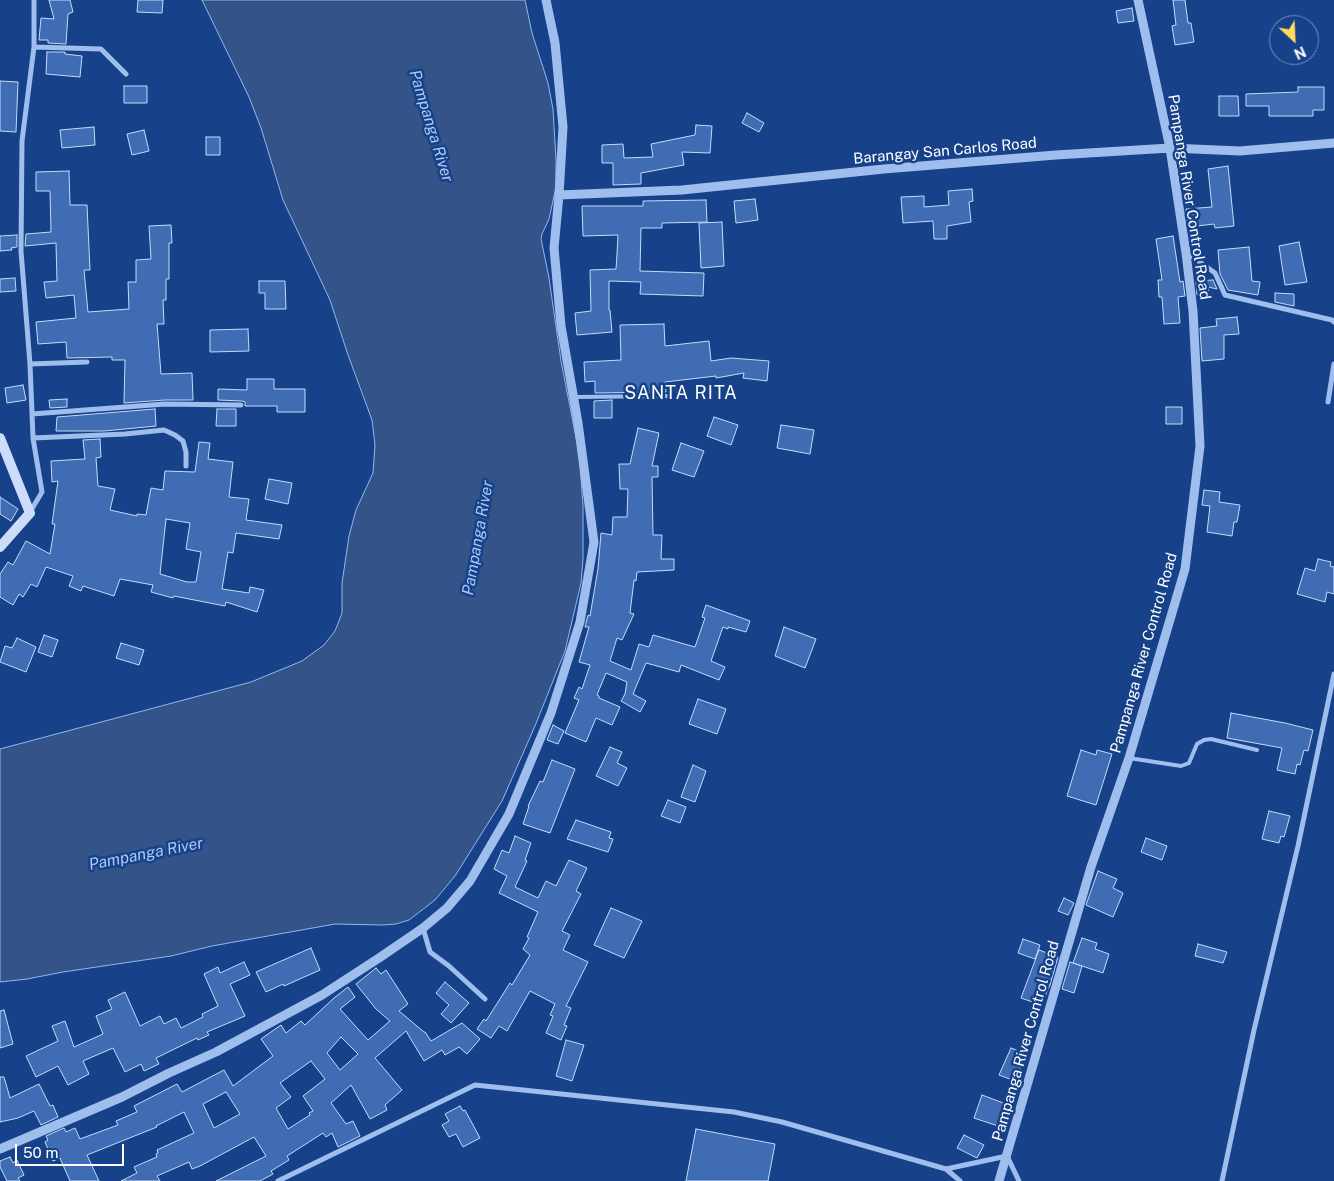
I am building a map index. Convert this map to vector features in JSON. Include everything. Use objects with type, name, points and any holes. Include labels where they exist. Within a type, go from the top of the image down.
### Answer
[{"type":"main road","points":[[0,438],[30,513],[0,547]]},
{"type":"street","points":[[30,513],[42,492],[33,438],[30,364],[21,251],[22,151],[34,47],[34,0]]},
{"type":"street","points":[[0,1149],[122,1097],[216,1052],[322,994],[423,928],[447,908],[470,881],[509,814],[551,713],[580,622],[594,542],[562,326],[554,248],[563,127],[555,43],[546,0]]},
{"type":"street","name":"Pampanga River Control Road","points":[[999,1181],[1091,866],[1129,758],[1185,569],[1200,446],[1193,311],[1186,253],[1170,148],[1138,0]]},
{"type":"street","points":[[34,47],[101,49],[126,74]]},
{"type":"street","name":"Barangay San Carlos Road","points":[[559,195],[682,190],[893,168],[1056,155],[1170,148],[1240,151],[1334,143]]},
{"type":"street","points":[[1186,253],[1215,273],[1225,295],[1334,322]]},
{"type":"street","points":[[30,364],[87,362]]},
{"type":"street","points":[[1328,402],[1334,364]]},
{"type":"street","points":[[32,414],[165,404],[241,405]]},
{"type":"street","points":[[33,438],[125,434],[164,430],[176,435],[183,441],[186,452],[186,466]]},
{"type":"street","points":[[1222,1181],[1254,1030],[1298,846],[1334,674]]},
{"type":"street","points":[[423,928],[430,952],[486,999]]},
{"type":"street","points":[[278,1181],[475,1085],[734,1112],[782,1122],[946,1169],[960,1181]]},
{"type":"street","points":[[946,1169],[1007,1156],[1019,1181]]},
{"type":"lane","points":[[574,397],[668,396]]},
{"type":"lane","points":[[1129,758],[1181,766],[1192,759],[1197,744],[1210,739],[1257,750]]},
{"type":"water","name":"Pampanga River","points":[[202,0],[525,0],[532,33],[548,83],[553,109],[556,187],[549,219],[541,239],[549,278],[561,361],[579,453],[583,505],[581,583],[565,651],[502,801],[455,876],[435,900],[409,920],[383,925],[335,924],[212,946],[171,956],[0,982],[0,749],[251,682],[302,661],[324,645],[335,631],[342,613],[342,583],[349,536],[356,510],[373,473],[375,445],[372,420],[330,300],[283,200],[261,128],[249,97]]},
{"type":"building","points":[[49,0],[70,0],[73,12],[68,14],[66,44],[48,43],[48,40],[39,40],[41,18],[54,19]]},
{"type":"building","points":[[138,0],[163,0],[162,13],[137,12]]},
{"type":"building","points":[[1173,0],[1185,0],[1188,23],[1191,23],[1194,42],[1175,45],[1172,26],[1176,25]]},
{"type":"building","points":[[1132,8],[1134,21],[1118,23],[1116,11]]},
{"type":"building","points":[[47,52],[65,52],[65,54],[82,56],[80,77],[46,74]]},
{"type":"building","points":[[0,81],[18,82],[16,132],[0,131]]},
{"type":"building","points":[[124,86],[147,86],[147,103],[124,103]]},
{"type":"building","points":[[1298,87],[1324,87],[1324,110],[1313,110],[1313,116],[1269,116],[1269,106],[1246,106],[1246,94],[1298,92]]},
{"type":"building","points":[[1219,96],[1238,96],[1239,116],[1219,116]]},
{"type":"building","points":[[747,113],[764,123],[759,132],[742,123]]},
{"type":"building","points":[[696,125],[712,126],[710,153],[682,152],[684,165],[641,173],[641,184],[613,185],[613,163],[602,163],[602,145],[623,144],[624,158],[653,157],[651,144],[695,135]]},
{"type":"building","points":[[94,127],[95,145],[62,148],[60,130]]},
{"type":"building","points":[[144,130],[149,151],[132,155],[127,134]]},
{"type":"building","points":[[206,137],[220,137],[220,155],[206,155]]},
{"type":"building","points":[[1228,166],[1234,226],[1215,228],[1214,224],[1188,227],[1186,209],[1212,207],[1208,169]]},
{"type":"building","points":[[69,171],[70,205],[87,205],[90,270],[84,270],[88,312],[129,309],[128,282],[136,282],[136,260],[151,259],[149,226],[171,225],[172,243],[169,243],[169,279],[166,279],[166,300],[163,300],[164,324],[157,324],[161,374],[192,373],[193,400],[124,403],[125,360],[112,360],[112,357],[67,358],[66,342],[38,344],[36,322],[76,318],[74,295],[46,298],[44,282],[57,281],[56,243],[25,246],[26,234],[51,232],[50,191],[36,191],[36,172]]},
{"type":"building","points":[[972,189],[973,201],[969,202],[971,222],[947,226],[947,239],[934,239],[933,221],[903,223],[901,197],[924,196],[924,207],[949,205],[948,191]]},
{"type":"building","points":[[755,199],[758,220],[736,223],[734,201]]},
{"type":"building","points":[[706,200],[707,222],[662,223],[662,228],[641,228],[640,271],[704,273],[703,296],[640,294],[641,282],[609,281],[609,310],[612,332],[577,335],[575,313],[591,311],[590,270],[616,269],[618,235],[583,236],[582,206],[643,206],[643,201]]},
{"type":"building","points":[[722,222],[724,266],[701,268],[699,223]]},
{"type":"building","points":[[17,235],[17,247],[11,248],[12,250],[0,251],[0,236]]},
{"type":"building","points":[[1173,236],[1180,282],[1183,281],[1185,296],[1178,297],[1180,323],[1164,324],[1162,297],[1159,297],[1158,280],[1162,280],[1156,239]]},
{"type":"building","points":[[1299,242],[1307,282],[1285,285],[1279,246]]},
{"type":"building","points":[[1249,247],[1252,281],[1260,282],[1258,295],[1228,290],[1220,274],[1218,250]]},
{"type":"building","points":[[15,278],[16,291],[0,292],[0,279]]},
{"type":"building","points":[[1213,280],[1217,289],[1208,287],[1209,295],[1197,295],[1196,281]]},
{"type":"building","points":[[259,281],[285,281],[286,309],[265,309],[265,293],[259,293]]},
{"type":"building","points":[[1275,293],[1294,294],[1294,306],[1275,302]]},
{"type":"building","points":[[1237,317],[1239,334],[1224,335],[1224,359],[1202,361],[1200,328],[1217,326],[1216,319]]},
{"type":"building","points":[[664,324],[665,346],[709,341],[711,361],[731,358],[769,361],[767,381],[743,378],[744,373],[716,378],[716,376],[665,382],[666,392],[595,393],[595,381],[585,382],[584,362],[621,360],[620,325]]},
{"type":"building","points":[[248,329],[249,351],[210,352],[210,330]]},
{"type":"building","points":[[247,379],[274,379],[274,389],[305,389],[305,412],[277,412],[277,406],[245,406],[245,402],[242,401],[218,400],[218,389],[247,390]]},
{"type":"building","points":[[23,385],[26,400],[7,403],[5,388]]},
{"type":"building","points":[[67,399],[67,407],[50,408],[49,400]]},
{"type":"building","points":[[612,400],[612,418],[594,418],[594,401]]},
{"type":"building","points":[[1166,407],[1182,407],[1182,424],[1166,424]]},
{"type":"building","points":[[155,409],[156,426],[104,431],[56,431],[57,417]]},
{"type":"building","points":[[217,409],[236,409],[236,426],[216,426]]},
{"type":"building","points":[[714,417],[738,425],[731,445],[707,436]]},
{"type":"building","points":[[781,425],[814,430],[810,454],[777,448]]},
{"type":"building","points":[[638,428],[659,433],[652,466],[658,466],[658,477],[652,477],[653,535],[662,535],[661,559],[674,559],[674,570],[637,572],[636,581],[634,580],[630,613],[634,614],[622,640],[617,638],[610,661],[631,670],[639,644],[649,647],[653,635],[695,647],[705,618],[702,617],[706,605],[750,621],[746,632],[723,627],[711,661],[725,667],[719,680],[681,665],[679,672],[646,663],[633,694],[646,701],[640,712],[621,701],[625,694],[627,682],[606,673],[597,695],[599,698],[620,707],[612,725],[596,718],[586,742],[565,733],[579,700],[574,698],[579,687],[582,689],[590,665],[579,662],[589,627],[585,627],[588,615],[590,616],[598,569],[601,533],[612,535],[613,517],[627,517],[628,489],[620,489],[619,464],[630,464]]},
{"type":"building","points":[[100,439],[101,457],[96,458],[98,486],[115,489],[110,510],[137,516],[137,514],[146,515],[151,488],[163,490],[165,471],[195,472],[199,442],[210,443],[208,459],[233,462],[229,497],[249,499],[246,520],[282,525],[279,539],[236,533],[233,553],[228,552],[222,589],[249,593],[250,587],[264,590],[257,612],[226,602],[225,606],[174,596],[173,598],[151,592],[153,585],[120,579],[114,596],[83,586],[81,591],[69,586],[73,576],[46,567],[37,587],[31,584],[23,597],[19,594],[13,605],[0,597],[0,574],[8,562],[13,565],[26,541],[50,554],[55,524],[52,524],[58,481],[52,482],[51,461],[85,459],[83,440]],"holes":[[[166,519],[190,523],[186,549],[201,552],[196,582],[187,582],[160,574]]]},
{"type":"building","points":[[681,443],[704,451],[694,477],[672,470]]},
{"type":"building","points":[[269,479],[292,483],[288,504],[265,499]]},
{"type":"building","points":[[1204,490],[1220,492],[1219,502],[1240,505],[1237,522],[1234,522],[1232,536],[1207,532],[1210,506],[1202,505]]},
{"type":"building","points":[[0,497],[18,509],[11,521],[0,514]]},
{"type":"building","points":[[1318,559],[1331,562],[1330,566],[1334,567],[1334,594],[1327,592],[1325,602],[1297,594],[1305,568],[1315,571]]},
{"type":"building","points":[[784,627],[816,639],[805,668],[775,656]]},
{"type":"building","points":[[44,635],[58,640],[52,657],[38,652]]},
{"type":"building","points":[[17,638],[36,647],[26,672],[0,662],[5,646],[12,648]]},
{"type":"building","points":[[121,643],[144,650],[139,665],[116,658]]},
{"type":"building","points":[[698,699],[726,709],[717,734],[689,724]]},
{"type":"building","points":[[1231,713],[1313,730],[1308,751],[1304,750],[1300,765],[1297,764],[1295,774],[1277,770],[1282,748],[1227,738]]},
{"type":"building","points":[[553,725],[564,731],[558,744],[547,740]]},
{"type":"building","points":[[610,747],[622,752],[617,763],[627,768],[618,786],[596,776]]},
{"type":"building","points":[[1081,750],[1096,755],[1097,750],[1112,754],[1096,805],[1067,796]]},
{"type":"building","points":[[552,760],[575,769],[550,833],[523,824],[528,806],[540,781],[543,782]]},
{"type":"building","points":[[693,765],[706,771],[695,802],[681,797]]},
{"type":"building","points":[[668,800],[686,807],[680,823],[661,816]]},
{"type":"building","points":[[1269,811],[1290,816],[1284,837],[1281,836],[1279,843],[1262,839]]},
{"type":"building","points":[[576,820],[611,832],[609,838],[613,839],[608,852],[567,839]]},
{"type":"building","points":[[515,836],[531,843],[525,860],[527,861],[515,887],[538,898],[546,881],[556,886],[569,860],[587,868],[576,891],[581,894],[562,931],[570,935],[563,950],[588,962],[566,1006],[571,1008],[564,1025],[567,1026],[561,1040],[546,1033],[553,1016],[550,1015],[555,1004],[530,991],[507,1031],[499,1026],[491,1038],[477,1029],[484,1019],[486,1021],[510,983],[512,985],[530,955],[523,949],[538,912],[499,893],[507,876],[494,869],[502,850],[509,853]]},
{"type":"building","points":[[1146,838],[1167,846],[1162,860],[1141,852]]},
{"type":"building","points":[[1098,871],[1117,879],[1113,888],[1123,893],[1113,917],[1086,905]]},
{"type":"building","points":[[1064,898],[1074,903],[1068,915],[1058,911]]},
{"type":"building","points":[[611,908],[642,921],[624,958],[594,945]]},
{"type":"building","points":[[1082,938],[1097,943],[1095,949],[1109,954],[1103,973],[1073,963]]},
{"type":"building","points":[[1023,939],[1040,945],[1035,959],[1018,953]]},
{"type":"building","points":[[1198,944],[1227,952],[1223,963],[1195,956]]},
{"type":"building","points":[[311,948],[320,970],[266,992],[256,972]]},
{"type":"building","points":[[1039,950],[1058,957],[1050,985],[1041,1005],[1021,998]]},
{"type":"building","points":[[244,962],[250,975],[230,984],[245,1016],[207,1032],[209,1035],[198,1040],[197,1038],[156,1058],[159,1064],[144,1071],[141,1064],[125,1072],[113,1048],[83,1061],[89,1074],[68,1085],[58,1066],[36,1077],[26,1056],[58,1041],[52,1026],[65,1021],[74,1047],[103,1034],[96,1016],[112,1009],[108,1000],[125,992],[140,1026],[160,1016],[164,1024],[176,1018],[181,1028],[203,1017],[202,1014],[218,1006],[204,974],[218,967],[220,973]]},
{"type":"building","points":[[1070,962],[1082,966],[1074,993],[1062,989]]},
{"type":"building","points":[[376,968],[381,974],[386,970],[408,1004],[399,1011],[425,1032],[431,1041],[462,1023],[480,1039],[467,1054],[459,1047],[445,1055],[442,1050],[424,1061],[406,1031],[375,1058],[402,1090],[385,1105],[387,1110],[370,1119],[351,1085],[331,1103],[346,1124],[353,1121],[360,1136],[338,1147],[332,1133],[326,1137],[323,1133],[287,1156],[289,1160],[271,1171],[273,1174],[260,1181],[216,1181],[266,1156],[254,1137],[200,1166],[192,1169],[189,1162],[157,1176],[160,1181],[121,1181],[137,1173],[134,1167],[157,1157],[157,1150],[194,1133],[184,1112],[157,1127],[87,1155],[99,1181],[70,1181],[60,1158],[53,1161],[45,1142],[48,1140],[46,1136],[64,1128],[66,1132],[75,1128],[80,1139],[118,1125],[116,1121],[137,1112],[134,1106],[177,1084],[182,1092],[224,1070],[233,1086],[273,1056],[261,1039],[281,1025],[286,1033],[301,1021],[305,1025],[348,987],[355,997],[340,1009],[368,1040],[390,1021],[376,1009],[356,984]],"holes":[[[341,1037],[358,1054],[340,1070],[327,1053]],[[311,1061],[325,1079],[303,1096],[313,1111],[288,1129],[276,1108],[291,1097],[280,1083]],[[226,1092],[240,1114],[214,1128],[203,1104]]]},
{"type":"building","points":[[445,982],[469,1003],[451,1023],[441,1014],[449,1005],[436,993]]},
{"type":"building","points":[[4,1010],[13,1044],[0,1048],[0,1011]]},
{"type":"building","points":[[566,1040],[584,1045],[572,1081],[556,1076]]},
{"type":"building","points":[[1011,1048],[1026,1054],[1015,1081],[999,1075]]},
{"type":"building","points":[[0,1077],[4,1077],[10,1098],[39,1084],[50,1106],[53,1105],[58,1117],[41,1125],[34,1111],[18,1118],[0,1122]]},
{"type":"building","points":[[982,1095],[1006,1104],[998,1126],[974,1118]]},
{"type":"building","points":[[460,1106],[463,1111],[465,1110],[480,1138],[463,1147],[456,1134],[449,1137],[442,1125],[449,1121],[445,1114]]},
{"type":"building","points":[[696,1129],[775,1144],[768,1181],[686,1181]]},
{"type":"building","points":[[964,1135],[984,1145],[977,1158],[957,1148]]},
{"type":"building","points":[[10,1157],[13,1163],[17,1160],[24,1175],[18,1178],[20,1181],[7,1181],[0,1167],[0,1161]]},
{"type":"district","name":"SANTA RITA","points":[[681,393]]}]
